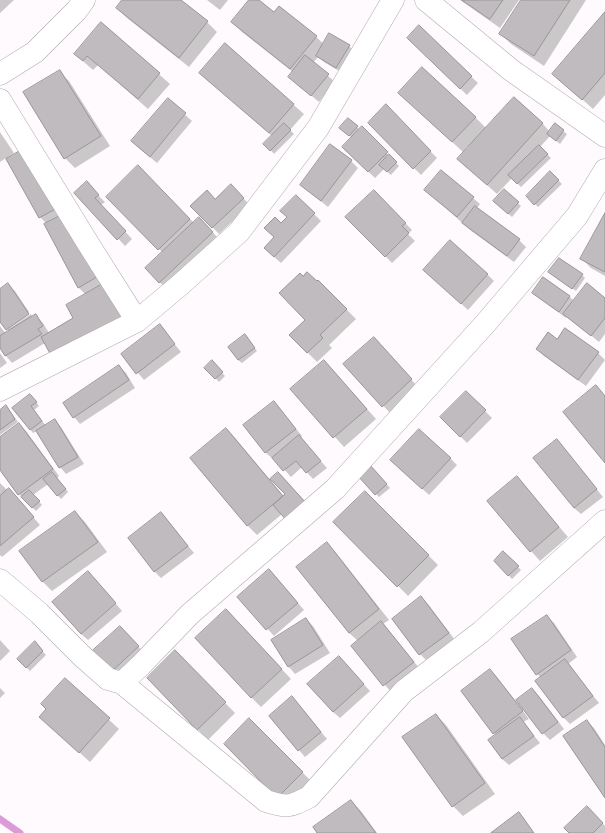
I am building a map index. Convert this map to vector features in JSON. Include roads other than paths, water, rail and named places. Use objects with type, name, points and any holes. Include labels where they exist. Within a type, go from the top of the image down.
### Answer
[{"type":"street","points":[[0,74],[35,52],[77,10],[84,0]]},
{"type":"street","points":[[0,390],[137,321],[239,232],[318,128],[394,0]]},
{"type":"street","points":[[426,0],[511,70],[605,136]]},
{"type":"street","points":[[0,100],[137,321]]},
{"type":"street","points":[[122,683],[190,614],[335,489],[485,324],[577,216],[605,170]]},
{"type":"street","points":[[0,580],[39,613],[83,657],[108,679],[122,683],[266,801],[283,806],[292,805],[309,797],[404,691],[481,632],[605,521]]},
{"type":"waterway","points":[[0,819],[20,833]]}]
